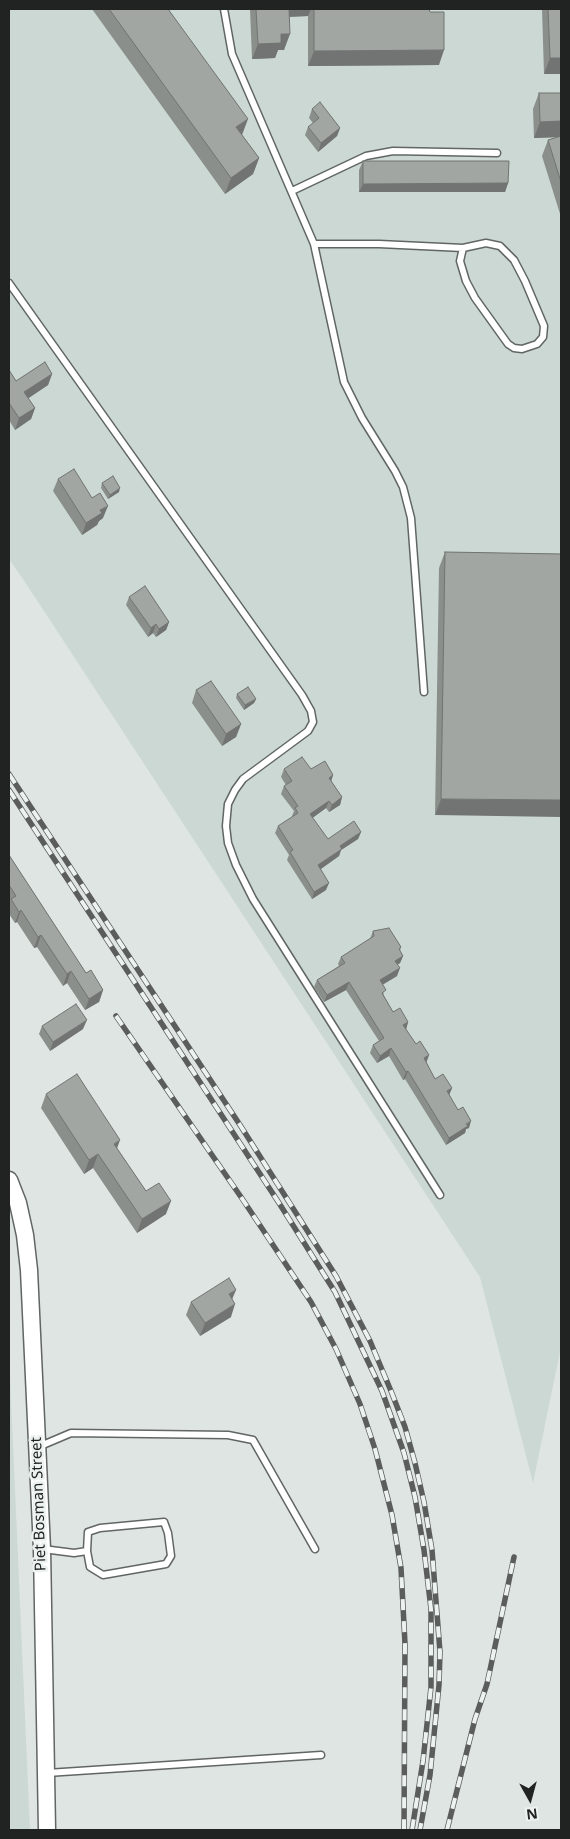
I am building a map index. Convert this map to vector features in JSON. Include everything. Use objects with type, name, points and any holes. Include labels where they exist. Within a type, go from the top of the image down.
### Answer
[{"type":"street","name":"Piet Bosman Street","points":[[9,1180],[18,1203],[29,1270],[42,1549],[47,1830]]},
{"type":"lane","points":[[224,9],[232,54],[314,244],[344,382],[362,418],[403,487],[411,518],[424,692]]},
{"type":"lane","points":[[292,191],[366,156],[393,152],[497,153]]},
{"type":"lane","points":[[314,244],[379,244],[463,248],[486,243],[500,246],[514,260],[544,326],[543,337],[538,344],[522,349],[514,348],[508,344],[475,298],[466,281],[460,261],[463,248]]},
{"type":"lane","points":[[9,283],[297,687],[311,711],[313,722],[308,731],[243,780],[235,790],[228,804],[226,826],[228,843],[236,865],[253,899],[440,1195]]},
{"type":"lane","points":[[37,1448],[71,1433],[228,1435],[253,1440],[315,1549]]},
{"type":"lane","points":[[164,1522],[168,1532],[171,1556],[166,1564],[103,1575],[90,1568],[87,1551],[88,1532],[100,1528],[164,1522]]},
{"type":"lane","points":[[42,1549],[74,1552],[87,1551]]},
{"type":"lane","points":[[46,1773],[320,1755]]},
{"type":"shaded area","points":[[9,9],[561,9],[561,1347],[533,1483],[480,1277],[9,559]]},
{"type":"shaded area","points":[[9,1354],[30,1830],[9,1830]]},
{"type":"building","points":[[109,9],[168,9],[248,119],[236,127],[259,158],[231,178]]},
{"type":"building","points":[[256,9],[289,9],[290,34],[281,34],[281,43],[258,44]]},
{"type":"building","points":[[314,9],[429,9],[430,12],[444,12],[444,50],[314,51]]},
{"type":"building","points":[[548,9],[561,9],[561,58],[550,58]]},
{"type":"building","points":[[539,93],[561,93],[561,121],[540,122]]},
{"type":"building","points":[[320,102],[340,128],[321,143],[308,127],[319,118],[312,109]]},
{"type":"building","points":[[561,136],[561,182],[548,140]]},
{"type":"building","points":[[363,161],[509,161],[508,183],[363,184]]},
{"type":"building","points":[[45,362],[52,374],[24,392],[35,408],[19,418],[9,403],[9,370],[16,381]]},
{"type":"building","points":[[74,469],[92,498],[100,493],[108,506],[100,510],[102,513],[86,523],[58,479]]},
{"type":"building","points":[[113,476],[120,488],[110,495],[102,483]]},
{"type":"building","points":[[445,552],[561,554],[561,800],[441,799]]},
{"type":"building","points":[[145,586],[169,622],[159,629],[156,624],[151,628],[129,597]]},
{"type":"building","points":[[211,681],[241,724],[226,734],[196,690]]},
{"type":"building","points":[[248,687],[256,699],[245,705],[237,694]]},
{"type":"building","points":[[302,757],[311,769],[325,761],[333,775],[329,778],[342,797],[332,805],[329,801],[310,814],[328,839],[354,821],[361,832],[340,846],[342,849],[318,865],[329,883],[314,892],[290,852],[293,850],[278,826],[298,813],[295,808],[298,806],[284,786],[292,781],[284,769]]},
{"type":"building","points":[[9,855],[86,973],[91,970],[103,990],[89,999],[71,971],[67,974],[41,935],[38,937],[21,910],[19,912],[11,899],[16,896],[9,885]]},
{"type":"building","points":[[389,928],[401,947],[399,949],[403,956],[395,961],[400,968],[380,980],[386,990],[382,993],[393,1012],[400,1008],[408,1022],[403,1025],[416,1044],[420,1041],[429,1055],[424,1058],[435,1079],[443,1074],[452,1088],[447,1091],[458,1110],[463,1107],[471,1121],[466,1124],[468,1126],[449,1138],[408,1071],[406,1072],[391,1048],[380,1056],[373,1045],[384,1038],[349,982],[327,995],[317,980],[345,963],[341,957],[374,936],[373,931]]},
{"type":"building","points":[[76,1004],[87,1020],[53,1042],[42,1026]]},
{"type":"building","points":[[77,1074],[120,1140],[114,1144],[146,1191],[159,1183],[171,1201],[142,1219],[98,1154],[89,1160],[46,1094]]},
{"type":"building","points":[[229,1278],[236,1290],[229,1294],[235,1304],[205,1323],[191,1302]]},
{"type":"railway","points":[[9,774],[240,1125],[336,1276],[370,1341],[391,1391],[405,1427],[424,1502],[432,1550],[440,1652],[439,1685],[430,1775],[420,1830]]},
{"type":"railway","points":[[9,790],[279,1203],[335,1292],[382,1391],[404,1453],[415,1497],[431,1609],[431,1687],[423,1761],[412,1830]]},
{"type":"railway","points":[[116,1016],[311,1302],[336,1349],[360,1404],[375,1449],[392,1515],[401,1568],[405,1644],[404,1830]]},
{"type":"railway","points":[[447,1830],[475,1719],[487,1684],[514,1557]]}]
